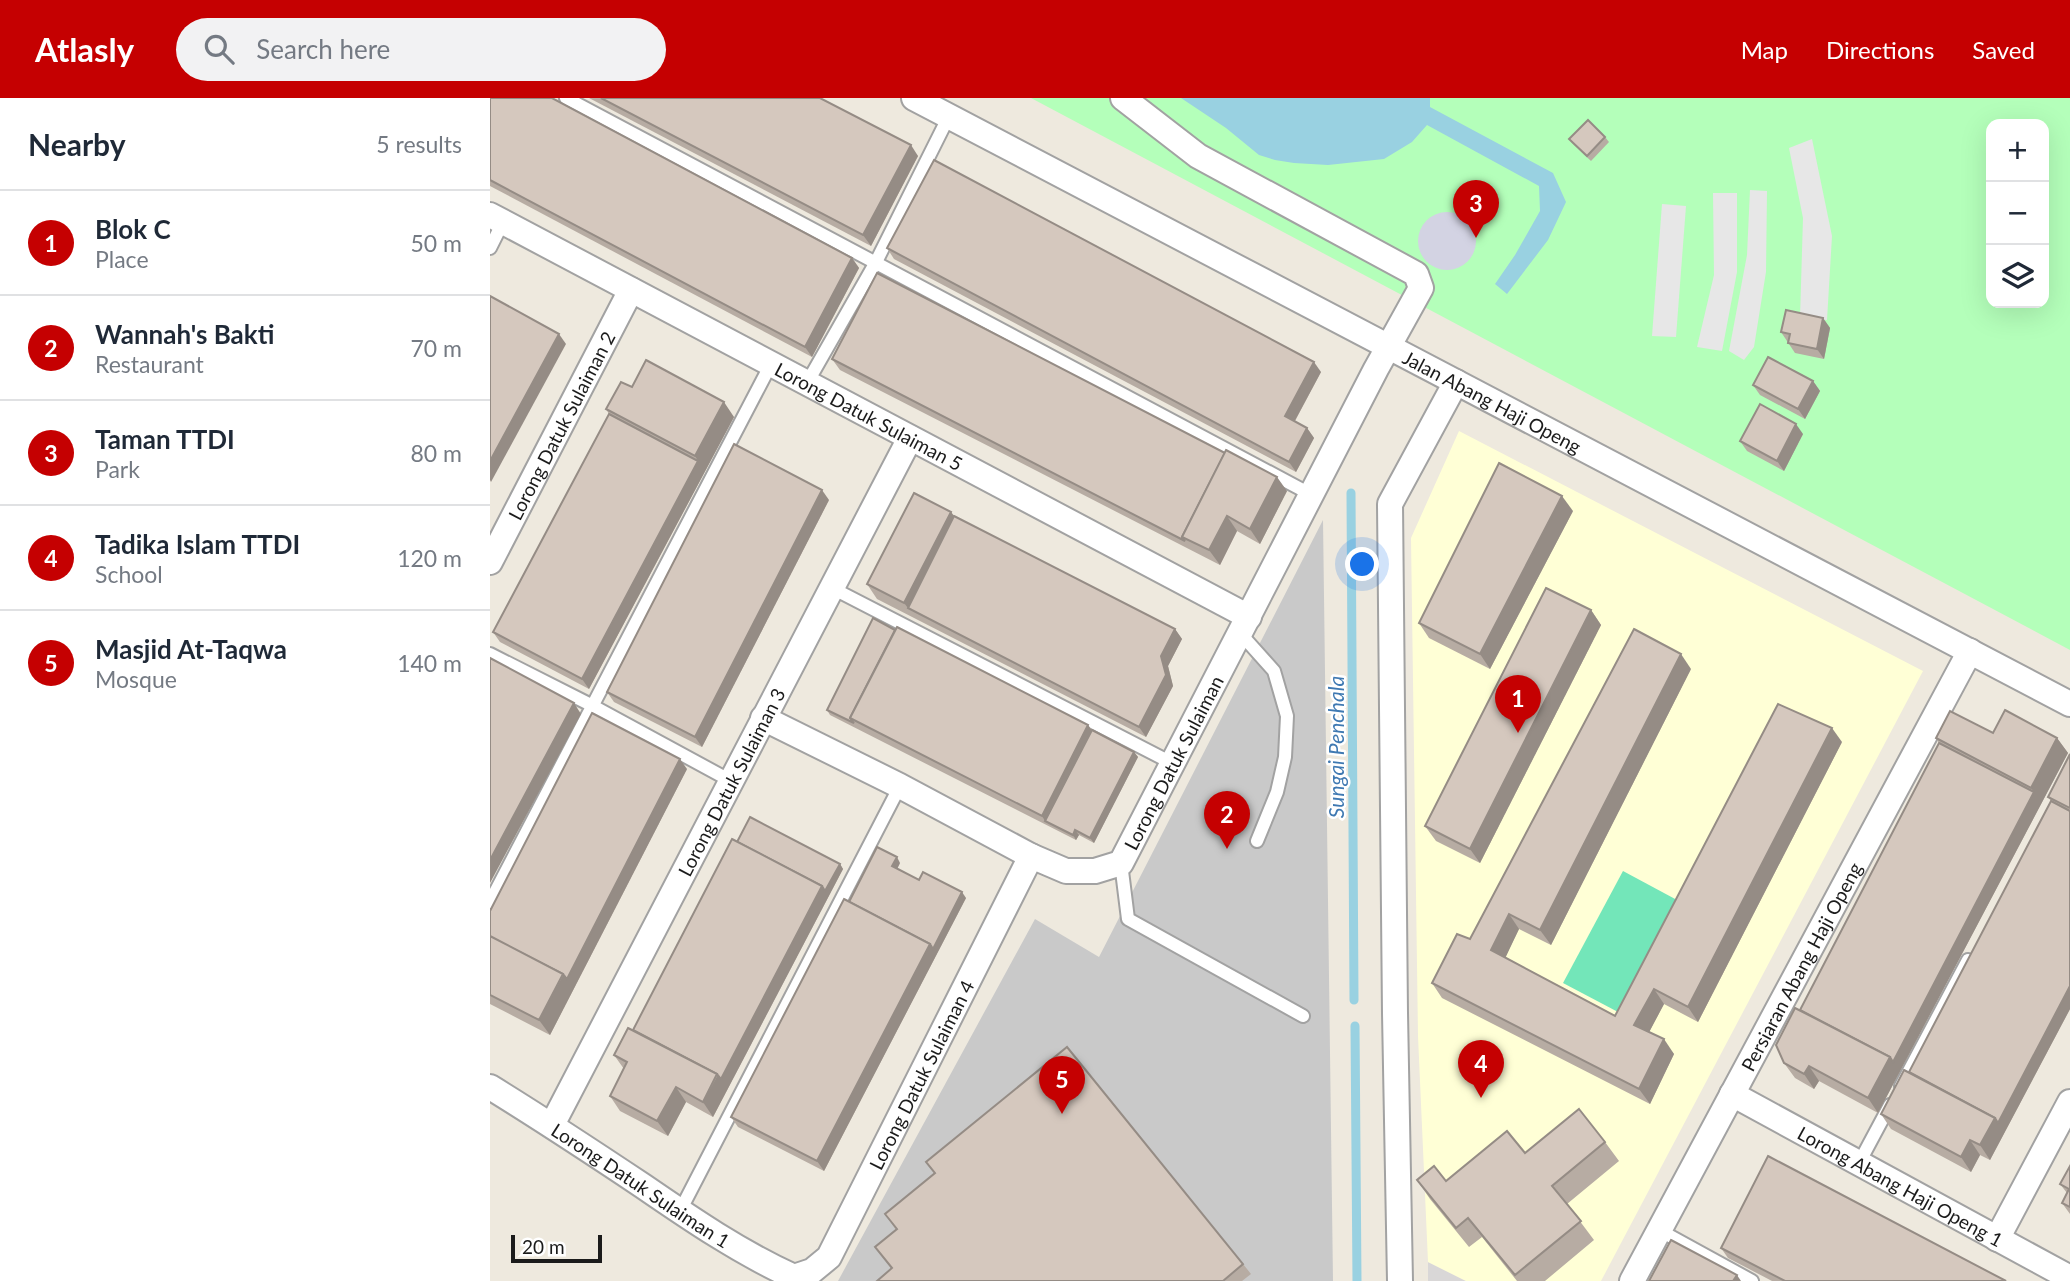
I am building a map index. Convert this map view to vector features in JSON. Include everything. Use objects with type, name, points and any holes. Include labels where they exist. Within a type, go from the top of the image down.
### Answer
[{"type":"street","name":"Jalan Abang Haji Openg","points":[[914,98],[2070,704]]},
{"type":"street","name":"Lorong Datuk Sulaiman","points":[[764,718],[1031,856],[1066,871],[1095,871],[1121,863],[1421,288],[1416,274],[1198,156],[1123,98]]},
{"type":"street","name":"Lorong Datuk Sulaiman 5","points":[[497,218],[910,438],[1245,625]]},
{"type":"street","name":"Lorong Datuk Sulaiman 2","points":[[490,562],[631,290]]},
{"type":"street","points":[[1401,1281],[1395,1013],[1390,504],[1456,382]]},
{"type":"street","name":"Lorong Datuk Sulaiman 3","points":[[552,1125],[910,438]]},
{"type":"street","name":"Persiaran Abang Haji Openg","points":[[1632,1281],[1969,651]]},
{"type":"street","name":"Lorong Datuk Sulaiman 4","points":[[794,1277],[812,1271],[829,1256],[1031,856]]},
{"type":"street","name":"Lorong Datuk Sulaiman 1","points":[[490,1087],[764,1264],[794,1277]]},
{"type":"street","name":"Lorong Abang Haji Openg 1","points":[[1732,1094],[2070,1278]]},
{"type":"street","points":[[1997,1239],[2070,1102]]},
{"type":"lane","points":[[566,98],[1312,495]]},
{"type":"lane","points":[[807,383],[876,262],[949,116]]},
{"type":"lane","points":[[490,248],[497,218]]},
{"type":"lane","points":[[490,902],[771,364]]},
{"type":"lane","points":[[830,587],[1172,763]]},
{"type":"lane","points":[[1245,625],[1273,671],[1287,716],[1285,757],[1277,792],[1257,841]]},
{"type":"lane","points":[[490,654],[731,781]]},
{"type":"lane","points":[[680,1211],[900,786]]},
{"type":"lane","points":[[1121,863],[1128,919],[1303,1016]]},
{"type":"lane","points":[[1859,1163],[1971,953]]},
{"type":"lane","points":[[1659,1230],[1752,1281]]},
{"type":"shaded area","points":[[1812,139],[1832,236],[1827,320],[1800,318],[1803,218],[1789,148]]},
{"type":"shaded area","points":[[1750,190],[1767,191],[1766,272],[1754,347],[1744,360],[1729,351],[1747,255]]},
{"type":"shaded area","points":[[1713,193],[1737,193],[1737,272],[1722,351],[1697,347],[1714,275]]},
{"type":"shaded area","points":[[1662,204],[1686,206],[1676,337],[1652,336]]},
{"type":"shaded area","points":[[1447,212],[1468,220],[1476,241],[1468,262],[1447,270],[1426,262],[1418,241],[1426,220]]},
{"type":"shaded area","points":[[1459,431],[1923,671],[1601,1281],[1466,1281],[1428,1262],[1418,1036],[1411,538]]},
{"type":"shaded area","points":[[1323,520],[1333,1281],[838,1281],[1035,919],[1099,957]]},
{"type":"shaded area","points":[[1428,1262],[1466,1281],[1428,1281]]},
{"type":"green space","points":[[1031,98],[2070,98],[2070,650]]},
{"type":"green space","points":[[1623,871],[1677,900],[1618,1012],[1563,983]]},
{"type":"water","points":[[1181,98],[1430,98],[1430,107],[1553,173],[1566,202],[1548,240],[1507,294],[1495,284],[1540,211],[1539,186],[1427,125],[1412,142],[1384,159],[1328,165],[1275,160],[1259,155],[1226,128]]},
{"type":"building","points":[[490,98],[552,98],[852,258],[805,347],[490,180]]},
{"type":"building","points":[[601,98],[820,98],[911,145],[863,235]]},
{"type":"building","points":[[1588,120],[1605,137],[1587,156],[1569,139]]},
{"type":"building","points":[[934,160],[1314,362],[1285,416],[1307,428],[1289,462],[887,248]]},
{"type":"building","points":[[877,273],[1225,453],[1182,537],[1185,541],[832,359]]},
{"type":"building","points":[[490,296],[559,334],[490,461]]},
{"type":"building","points":[[1786,310],[1823,318],[1817,349],[1788,343],[1790,334],[1781,332]]},
{"type":"building","points":[[1768,357],[1813,381],[1798,409],[1753,385]]},
{"type":"building","points":[[646,360],[724,402],[695,456],[606,409],[621,382],[632,387]]},
{"type":"building","points":[[1760,404],[1796,424],[1777,461],[1740,441]]},
{"type":"building","points":[[609,414],[698,461],[582,679],[493,632]]},
{"type":"building","points":[[734,444],[822,490],[695,737],[607,692]]},
{"type":"building","points":[[1226,450],[1277,477],[1250,529],[1227,516],[1209,550],[1182,537]]},
{"type":"building","points":[[1499,463],[1562,496],[1480,654],[1419,623]]},
{"type":"building","points":[[914,493],[951,512],[904,603],[867,584]]},
{"type":"building","points":[[954,516],[1175,629],[1161,656],[1166,675],[1139,727],[908,608]]},
{"type":"building","points":[[1546,588],[1591,610],[1470,849],[1425,826]]},
{"type":"building","points":[[873,618],[895,630],[850,718],[854,723],[827,710]]},
{"type":"building","points":[[897,627],[1088,725],[1042,816],[850,718]]},
{"type":"building","points":[[1634,629],[1681,654],[1540,930],[1509,914],[1491,950],[1615,1016],[1778,704],[1832,728],[1688,1007],[1654,989],[1634,1025],[1664,1039],[1639,1089],[1432,983],[1457,934],[1470,939]]},
{"type":"building","points":[[490,658],[574,703],[490,860]]},
{"type":"building","points":[[2005,710],[2057,738],[2031,788],[1936,738],[1950,711],[1993,733]]},
{"type":"building","points":[[592,713],[680,759],[567,979],[563,974],[490,937],[490,911]]},
{"type":"building","points":[[1092,730],[1134,752],[1090,838],[1075,830],[1073,835],[1045,821]]},
{"type":"building","points":[[1939,743],[2034,792],[1893,1062],[1890,1057],[1800,1010]]},
{"type":"building","points":[[2070,754],[2070,808],[2048,797]]},
{"type":"building","points":[[2051,801],[2070,811],[2070,986],[1998,1123],[1995,1118],[1909,1072]]},
{"type":"building","points":[[750,817],[840,864],[825,891],[822,886],[737,842]]},
{"type":"building","points":[[732,839],[822,886],[721,1079],[717,1074],[633,1030]]},
{"type":"building","points":[[877,847],[897,857],[892,866],[919,880],[923,872],[962,892],[933,949],[930,944],[849,902]]},
{"type":"building","points":[[844,899],[930,944],[817,1161],[731,1117]]},
{"type":"building","points":[[490,936],[563,974],[539,1020],[490,995]]},
{"type":"building","points":[[1795,1008],[1890,1057],[1868,1098],[1809,1066],[1804,1074],[1784,1063],[1776,1045]]},
{"type":"building","points":[[628,1028],[717,1074],[703,1102],[676,1087],[657,1121],[610,1096],[627,1062],[614,1055]]},
{"type":"building","points":[[1067,1047],[1243,1264],[1223,1281],[877,1281],[892,1268],[875,1247],[897,1229],[885,1214],[935,1173],[926,1162]]},
{"type":"building","points":[[1904,1070],[1995,1118],[1980,1145],[1970,1140],[1961,1157],[1881,1114]]},
{"type":"building","points":[[1579,1109],[1605,1142],[1552,1186],[1581,1221],[1515,1275],[1468,1218],[1456,1228],[1417,1180],[1434,1166],[1446,1181],[1507,1131],[1525,1153]]},
{"type":"building","points":[[1768,1156],[2006,1281],[1785,1281],[1721,1248]]},
{"type":"building","points":[[2070,1166],[2070,1207],[2062,1203],[2069,1189],[2060,1184]]},
{"type":"building","points":[[1671,1240],[1737,1275],[1733,1281],[1649,1281]]},
{"type":"waterway","name":"Sungai Penchala","points":[[1351,493],[1354,1000]]},
{"type":"waterway","name":"Sungai Penchala","points":[[1355,1026],[1357,1281]]},
{"type":"place","name":"Taman TTDI","points":[[1476,238]]},
{"type":"place","name":"Blok C","points":[[1518,733]]},
{"type":"place","name":"Wannah's Bakti","points":[[1227,849]]},
{"type":"place","name":"Tadika Islam TTDI","points":[[1481,1098]]},
{"type":"place","name":"Masjid At-Taqwa","points":[[1062,1114]]}]
